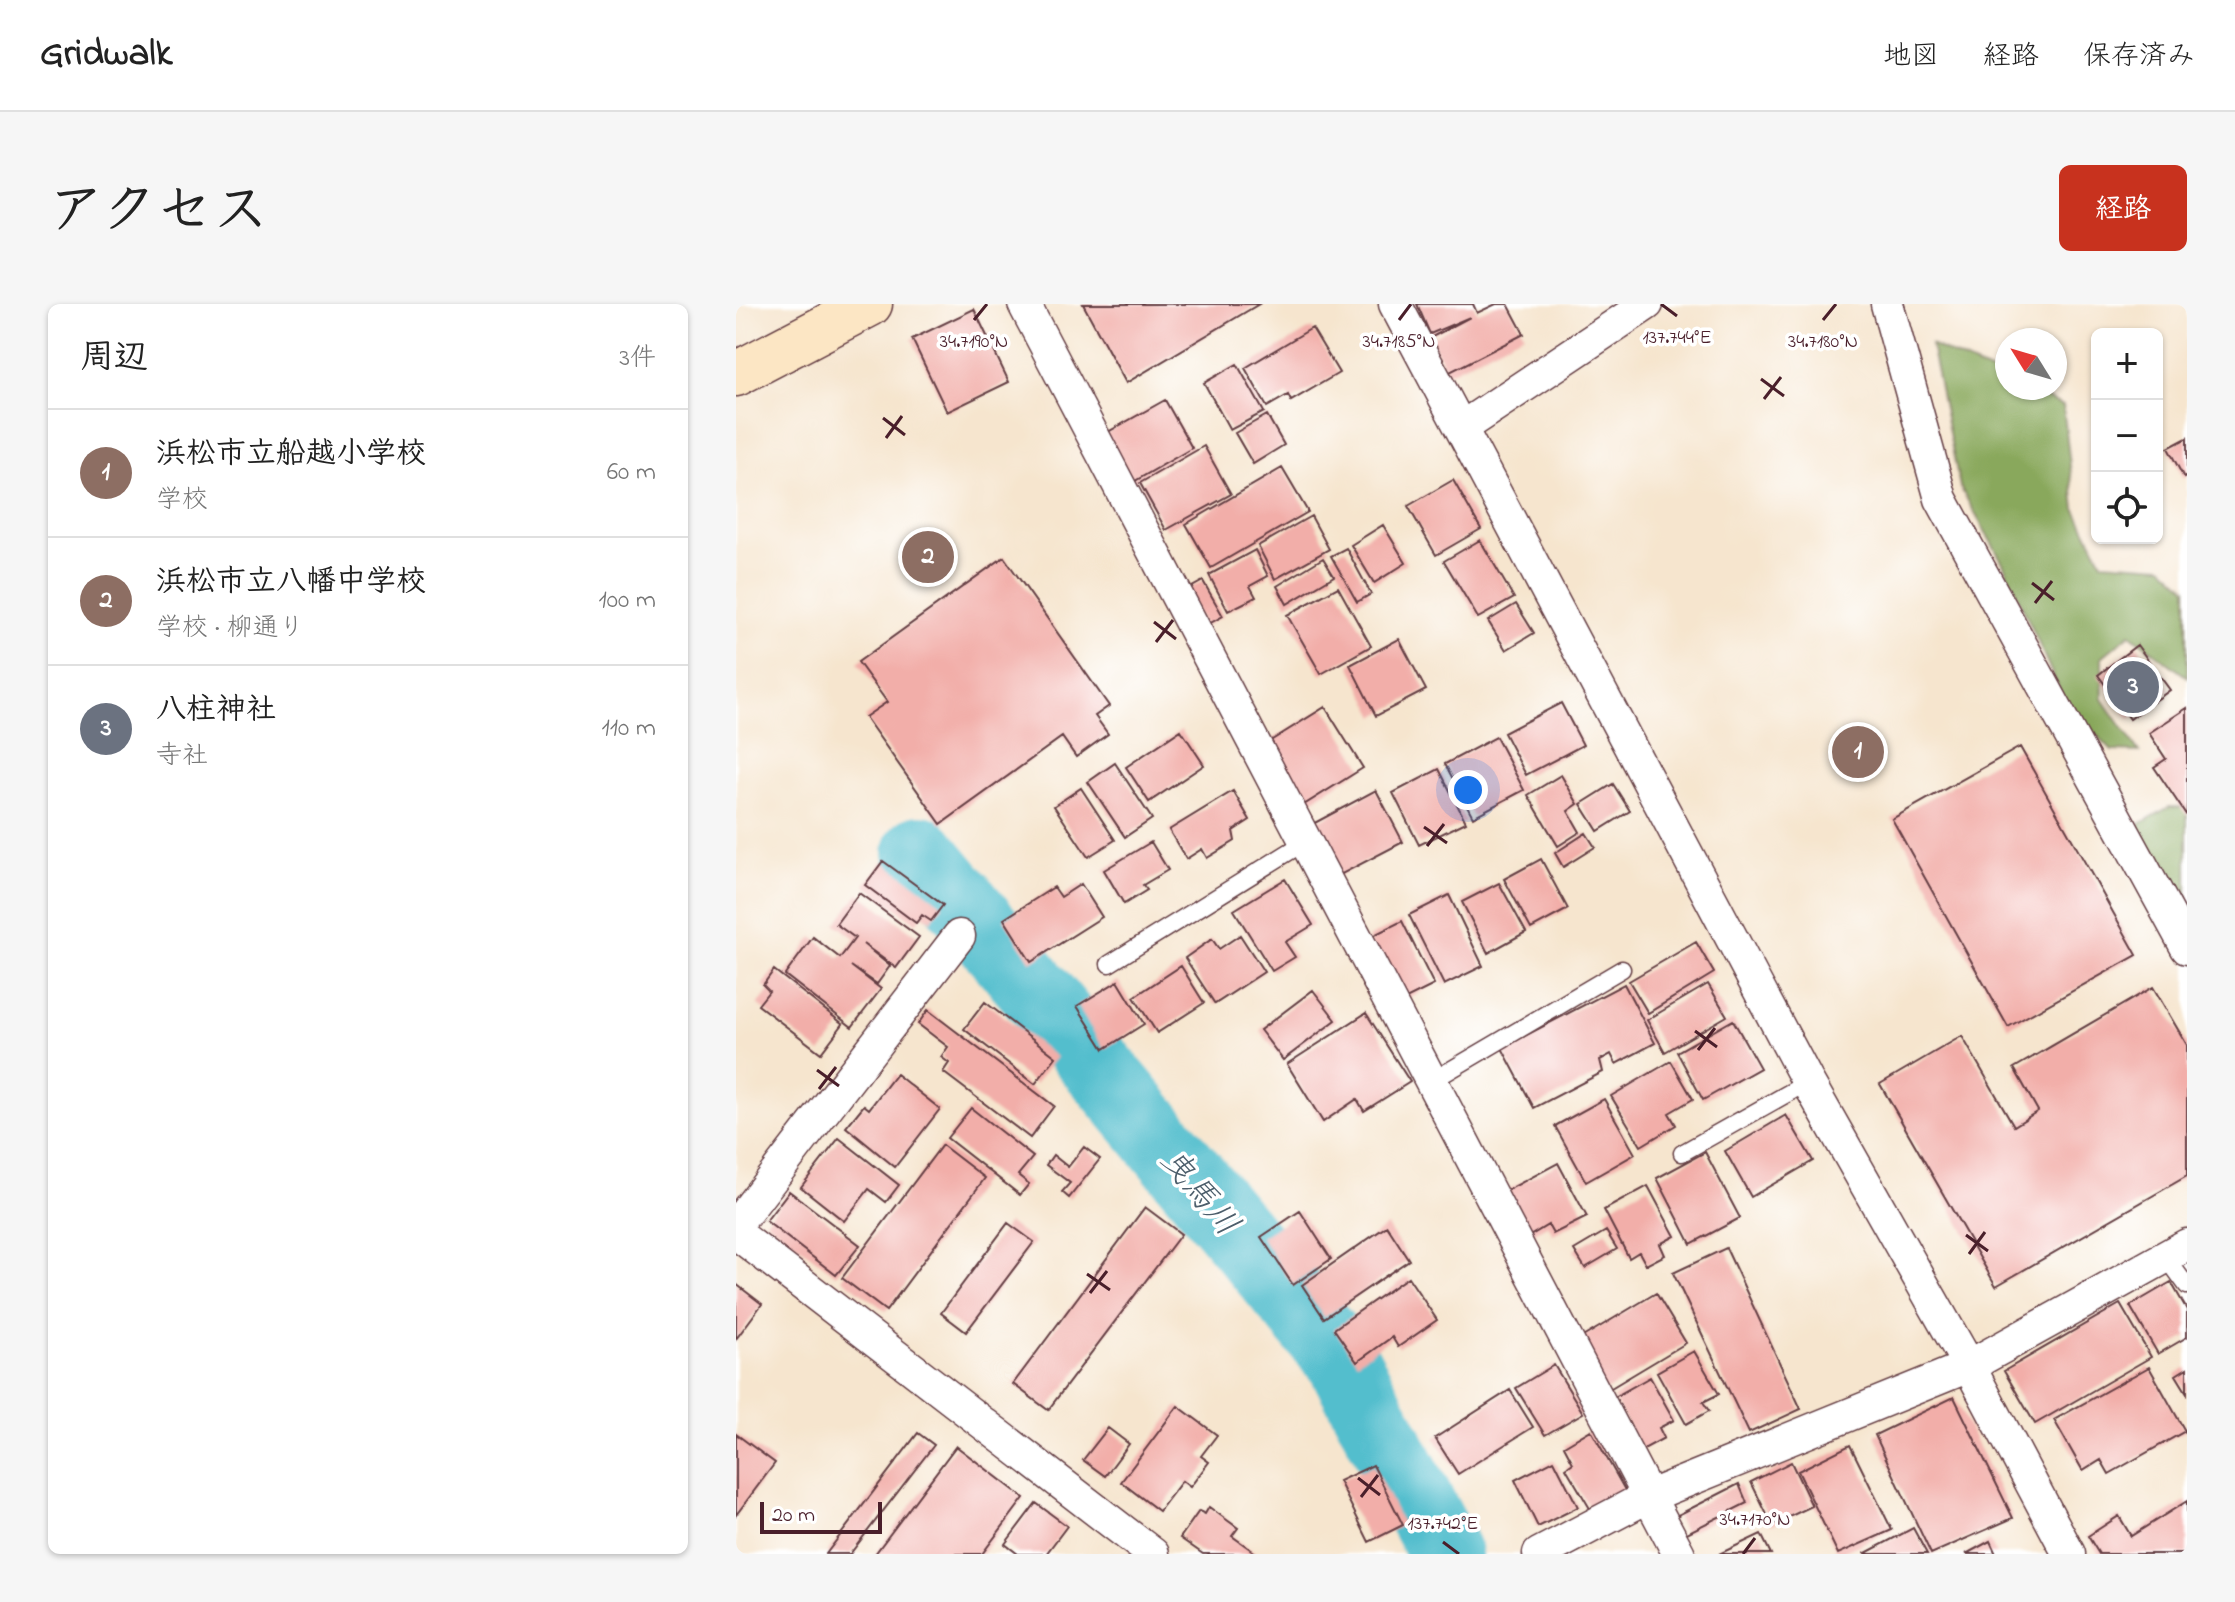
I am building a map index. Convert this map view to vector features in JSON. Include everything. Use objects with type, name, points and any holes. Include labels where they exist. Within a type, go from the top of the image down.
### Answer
[{"type":"street","points":[[736,374],[870,304]]},
{"type":"street","points":[[1024,304],[1679,1554]]},
{"type":"street","points":[[1395,304],[1808,1082],[1969,1366],[2069,1554]]},
{"type":"street","points":[[1461,428],[1647,304]]},
{"type":"street","points":[[1887,304],[1941,499],[2187,948]]},
{"type":"street","points":[[736,1225],[959,936]]},
{"type":"street","points":[[736,1233],[1153,1554]]},
{"type":"street","points":[[1539,1554],[1647,1497],[1969,1366],[2177,1251]]},
{"type":"lane","points":[[1109,964],[1305,842]]},
{"type":"lane","points":[[1430,1082],[1622,969]]},
{"type":"lane","points":[[1682,1153],[1808,1082]]},
{"type":"lane","points":[[2177,1251],[2187,1286]]},
{"type":"green space","points":[[1931,345],[1995,374],[1995,400],[2050,400],[2063,406],[2075,508],[2102,562],[2163,566],[2187,588],[2187,677],[2130,634],[2102,657],[2103,699],[2139,752],[2112,751],[2065,703],[2003,563],[1960,487]]},
{"type":"green space","points":[[2169,807],[2187,807],[2187,909],[2179,908],[2133,828]]},
{"type":"building","points":[[1083,304],[1259,304],[1126,383]]},
{"type":"building","points":[[1417,304],[1473,304],[1477,313],[1496,304],[1508,304],[1524,334],[1448,373],[1430,338],[1470,317],[1430,334]]},
{"type":"building","points":[[974,309],[1009,382],[947,412],[912,339]]},
{"type":"building","points":[[1312,328],[1339,373],[1291,401],[1288,395],[1267,407],[1245,368]]},
{"type":"building","points":[[1237,364],[1264,412],[1230,430],[1204,383]]},
{"type":"building","points":[[1165,400],[1192,448],[1128,485],[1101,436]]},
{"type":"building","points":[[1267,415],[1284,445],[1253,464],[1235,433]]},
{"type":"building","points":[[2187,438],[2187,476],[2184,478],[2168,448]]},
{"type":"building","points":[[1204,446],[1231,494],[1166,530],[1140,483]]},
{"type":"building","points":[[1282,468],[1308,512],[1211,568],[1186,524]]},
{"type":"building","points":[[1453,480],[1481,529],[1436,555],[1408,506]]},
{"type":"building","points":[[1311,516],[1329,549],[1275,579],[1258,546]]},
{"type":"building","points":[[1383,525],[1406,563],[1374,583],[1351,545]]},
{"type":"building","points":[[1480,540],[1514,598],[1478,618],[1444,561]]},
{"type":"building","points":[[1346,548],[1371,594],[1357,602],[1331,556]]},
{"type":"building","points":[[1255,550],[1268,576],[1250,586],[1256,597],[1228,611],[1209,575]]},
{"type":"building","points":[[1004,557],[1109,706],[1095,716],[1108,734],[1076,757],[1062,737],[941,824],[865,717],[887,702],[858,662]]},
{"type":"building","points":[[1323,558],[1334,576],[1287,604],[1277,586]]},
{"type":"building","points":[[1203,581],[1223,616],[1205,626],[1185,591]]},
{"type":"building","points":[[1338,587],[1371,646],[1321,674],[1287,615]]},
{"type":"building","points":[[1516,604],[1534,633],[1506,650],[1488,621]]},
{"type":"building","points":[[1399,639],[1426,690],[1376,716],[1350,665]]},
{"type":"building","points":[[2137,645],[2170,690],[2130,719],[2098,675]]},
{"type":"building","points":[[1561,703],[1583,745],[1526,775],[1504,733]]},
{"type":"building","points":[[1325,707],[1363,768],[1302,806],[1264,745]]},
{"type":"building","points":[[2187,708],[2187,816],[2154,767],[2166,759],[2149,733]]},
{"type":"building","points":[[1181,730],[1204,765],[1149,802],[1126,767]]},
{"type":"building","points":[[1496,737],[1524,790],[1473,817],[1445,764]]},
{"type":"building","points":[[2020,747],[2137,955],[2008,1027],[1892,819]]},
{"type":"building","points":[[1115,763],[1152,819],[1125,837],[1088,782]]},
{"type":"building","points":[[1439,769],[1466,822],[1419,845],[1393,793]]},
{"type":"building","points":[[1561,775],[1578,804],[1568,811],[1580,832],[1558,846],[1528,795]]},
{"type":"building","points":[[1613,784],[1630,811],[1598,831],[1581,804]]},
{"type":"building","points":[[1081,788],[1115,840],[1088,857],[1054,806]]},
{"type":"building","points":[[1376,790],[1403,842],[1336,877],[1309,826]]},
{"type":"building","points":[[1233,791],[1250,820],[1233,831],[1235,841],[1207,858],[1202,849],[1186,859],[1169,830]]},
{"type":"building","points":[[1586,833],[1595,847],[1563,867],[1555,853]]},
{"type":"building","points":[[1151,842],[1168,870],[1143,885],[1147,890],[1124,904],[1104,870]]},
{"type":"building","points":[[1541,859],[1568,909],[1531,929],[1504,879]]},
{"type":"building","points":[[883,861],[943,905],[931,921],[922,915],[916,923],[865,885]]},
{"type":"building","points":[[1285,879],[1313,925],[1285,942],[1295,957],[1272,971],[1234,910]]},
{"type":"building","points":[[1499,883],[1526,932],[1488,953],[1462,902]]},
{"type":"building","points":[[1081,884],[1102,917],[1031,962],[1004,919],[1054,887],[1061,897]]},
{"type":"building","points":[[859,893],[919,937],[896,968],[863,944],[890,966],[877,984],[851,966],[881,989],[852,1027],[785,975],[813,937],[840,958],[855,938],[836,924]]},
{"type":"building","points":[[1449,895],[1483,966],[1444,985],[1409,915]]},
{"type":"building","points":[[1402,921],[1434,985],[1400,1002],[1368,938]]},
{"type":"building","points":[[1240,935],[1264,972],[1215,1004],[1185,958],[1212,939],[1219,949]]},
{"type":"building","points":[[1696,942],[1714,973],[1648,1013],[1629,981]]},
{"type":"building","points":[[1181,966],[1204,1003],[1157,1033],[1134,997]]},
{"type":"building","points":[[774,970],[843,1024],[821,1053],[758,1005],[769,991],[763,985]]},
{"type":"building","points":[[1118,981],[1144,1024],[1104,1049],[1077,1006]]},
{"type":"building","points":[[1624,984],[1655,1043],[1616,1064],[1611,1054],[1600,1060],[1603,1072],[1534,1108],[1502,1048]]},
{"type":"building","points":[[1708,984],[1727,1016],[1665,1052],[1647,1020]]},
{"type":"building","points":[[2153,987],[2187,1045],[2187,1176],[1996,1286],[1880,1084],[1962,1036],[2014,1126],[2038,1111],[2014,1068]]},
{"type":"building","points":[[1313,990],[1336,1020],[1283,1060],[1260,1030]]},
{"type":"building","points":[[985,1002],[1056,1057],[1035,1084],[964,1029]]},
{"type":"building","points":[[928,1010],[1054,1106],[1030,1138],[943,1072],[949,1063],[941,1057],[948,1047],[918,1024]]},
{"type":"building","points":[[1366,1013],[1410,1082],[1364,1111],[1357,1099],[1323,1122],[1287,1064]]},
{"type":"building","points":[[1733,1020],[1760,1068],[1703,1100],[1677,1052]]},
{"type":"building","points":[[1671,1061],[1693,1099],[1669,1113],[1676,1125],[1641,1146],[1611,1096]]},
{"type":"building","points":[[896,1074],[940,1109],[895,1167],[846,1127],[864,1105],[869,1109]]},
{"type":"building","points":[[1604,1099],[1635,1154],[1586,1182],[1555,1126]]},
{"type":"building","points":[[971,1108],[1033,1157],[1018,1175],[1029,1184],[1020,1195],[947,1138]]},
{"type":"building","points":[[1786,1115],[1813,1161],[1751,1197],[1725,1151]]},
{"type":"building","points":[[839,1138],[899,1185],[886,1202],[869,1189],[844,1221],[801,1187]]},
{"type":"building","points":[[942,1145],[985,1178],[886,1311],[842,1278]]},
{"type":"building","points":[[1084,1147],[1100,1159],[1069,1198],[1062,1192],[1070,1183],[1046,1165],[1053,1155],[1068,1167]]},
{"type":"building","points":[[1705,1152],[1740,1218],[1691,1244],[1657,1178]]},
{"type":"building","points":[[1558,1163],[1587,1217],[1553,1234],[1548,1225],[1528,1237],[1504,1192]]},
{"type":"building","points":[[1648,1186],[1675,1236],[1660,1244],[1665,1255],[1646,1265],[1639,1252],[1629,1258],[1604,1210]]},
{"type":"building","points":[[789,1191],[860,1245],[836,1275],[766,1221]]},
{"type":"building","points":[[1145,1207],[1181,1234],[1048,1410],[1013,1384]]},
{"type":"building","points":[[1300,1211],[1331,1259],[1293,1285],[1261,1237]]},
{"type":"building","points":[[1008,1223],[1034,1242],[966,1332],[941,1313]]},
{"type":"building","points":[[1387,1226],[1409,1260],[1324,1318],[1302,1285]]},
{"type":"building","points":[[1606,1231],[1617,1249],[1585,1268],[1574,1250]]},
{"type":"building","points":[[1726,1248],[1801,1409],[1749,1433],[1673,1273]]},
{"type":"building","points":[[1408,1277],[1437,1320],[1398,1347],[1392,1337],[1357,1362],[1334,1329]]},
{"type":"building","points":[[2171,1282],[2187,1310],[2187,1337],[2158,1354],[2130,1306]]},
{"type":"building","points":[[736,1284],[762,1304],[736,1339]]},
{"type":"building","points":[[1656,1293],[1686,1343],[1606,1391],[1576,1341]]},
{"type":"building","points":[[2120,1304],[2151,1357],[2035,1424],[2004,1371]]},
{"type":"building","points":[[1694,1351],[1719,1394],[1703,1402],[1709,1411],[1686,1424],[1657,1372]]},
{"type":"building","points":[[1554,1365],[1583,1413],[1545,1435],[1516,1388]]},
{"type":"building","points":[[2149,1367],[2185,1431],[2109,1474],[2101,1460],[2083,1471],[2054,1420]]},
{"type":"building","points":[[2187,1368],[2187,1393],[2176,1375]]},
{"type":"building","points":[[1650,1377],[1674,1420],[1659,1428],[1664,1438],[1642,1450],[1613,1398]]},
{"type":"building","points":[[1510,1390],[1533,1427],[1458,1474],[1435,1438]]},
{"type":"building","points":[[1954,1397],[2013,1518],[1931,1554],[1875,1435]]},
{"type":"building","points":[[1178,1406],[1217,1435],[1201,1456],[1209,1462],[1190,1487],[1182,1481],[1159,1511],[1121,1482]]},
{"type":"building","points":[[1108,1428],[1129,1444],[1105,1476],[1083,1460]]},
{"type":"building","points":[[1591,1430],[1626,1492],[1592,1512],[1566,1468],[1573,1463],[1564,1446]]},
{"type":"building","points":[[918,1433],[934,1445],[850,1554],[826,1554]]},
{"type":"building","points":[[736,1434],[775,1463],[736,1515]]},
{"type":"building","points":[[1850,1445],[1892,1530],[1838,1554],[1798,1471]]},
{"type":"building","points":[[956,1446],[1024,1498],[982,1554],[875,1554]]},
{"type":"building","points":[[1554,1460],[1578,1507],[1538,1527],[1515,1480]]},
{"type":"building","points":[[1791,1462],[1812,1506],[1772,1525],[1751,1482]]},
{"type":"building","points":[[1373,1465],[1403,1525],[1369,1542],[1339,1481]]},
{"type":"building","points":[[1739,1484],[1747,1503],[1685,1534],[1676,1516]]},
{"type":"building","points":[[2187,1501],[2187,1554],[2099,1554],[2088,1536],[2119,1516],[2131,1536]]},
{"type":"building","points":[[1036,1503],[1067,1526],[1046,1554],[1018,1554],[1005,1544]]},
{"type":"building","points":[[1209,1507],[1238,1528],[1232,1536],[1257,1554],[1203,1554],[1180,1538],[1199,1511],[1205,1514]]},
{"type":"building","points":[[1913,1528],[1927,1554],[1864,1554]]},
{"type":"building","points":[[1761,1534],[1771,1554],[1719,1554]]},
{"type":"building","points":[[1990,1541],[1996,1554],[1966,1554]]},
{"type":"waterway","name":"曳馬川","points":[[920,852],[1343,1361],[1445,1554]]},
{"type":"place","name":"浜松市立八幡中学校","points":[[928,557]]},
{"type":"place","name":"八柱神社","points":[[2133,687]]},
{"type":"place","name":"浜松市立船越小学校","points":[[1858,752]]}]
